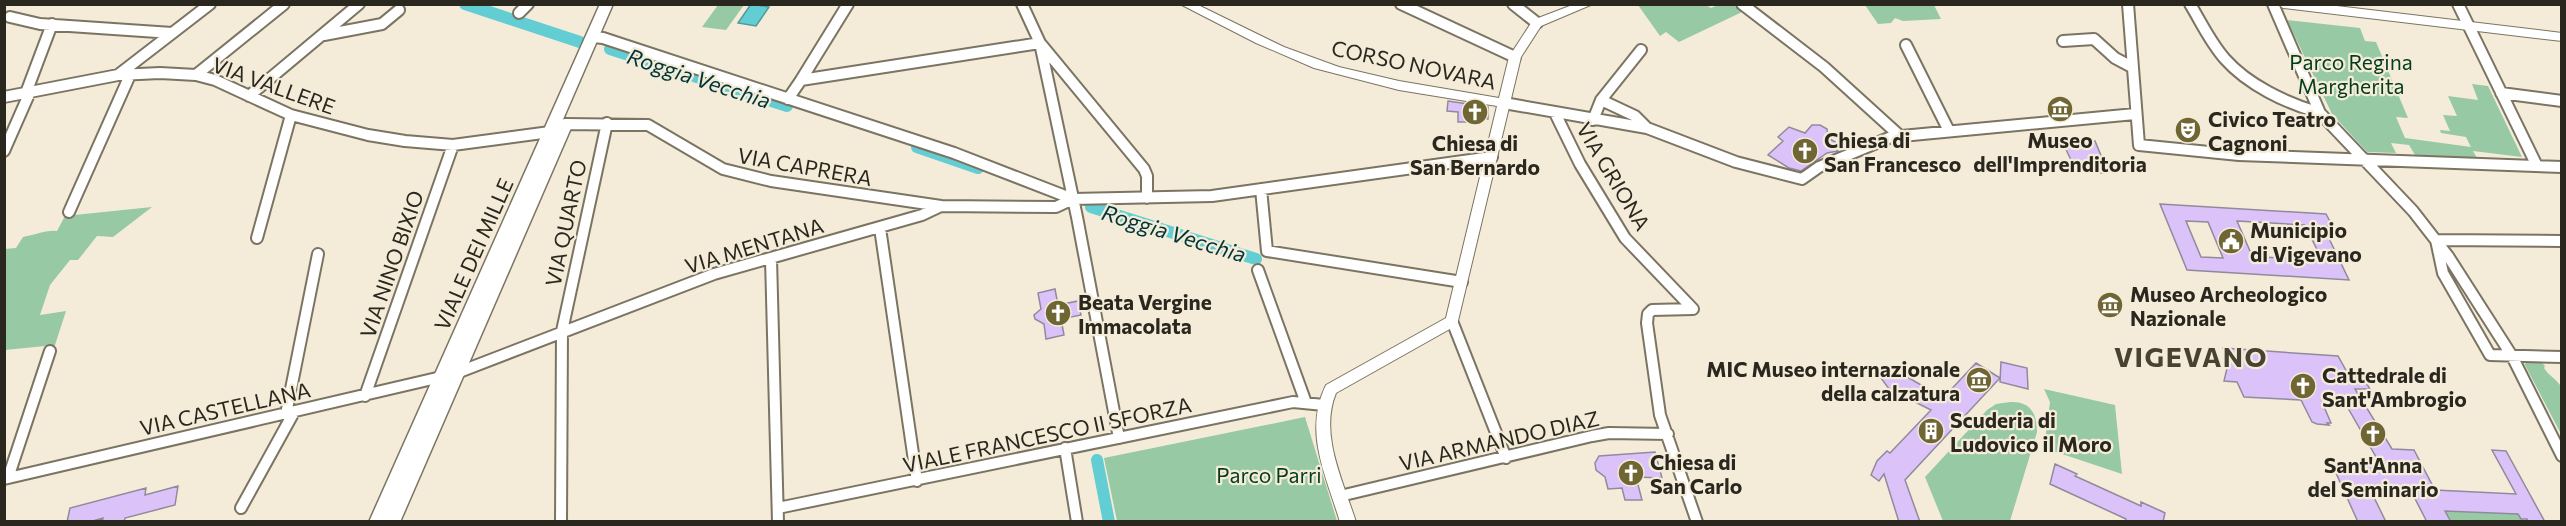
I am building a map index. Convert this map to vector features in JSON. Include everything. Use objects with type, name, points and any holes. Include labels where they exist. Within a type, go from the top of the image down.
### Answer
[{"type":"main road","name":"VIALE DEI MILLE","points":[[377,522],[566,124],[596,42],[607,4]]},
{"type":"main road","name":"VIALE DEI MILLE","points":[[391,522],[447,376],[550,132],[618,4]]},
{"type":"street","points":[[118,75],[210,4]]},
{"type":"street","points":[[196,75],[284,4]]},
{"type":"street","points":[[249,96],[358,4]]},
{"type":"street","points":[[519,14],[528,4]]},
{"type":"street","points":[[788,99],[848,4]]},
{"type":"street","points":[[1022,4],[1040,43],[1119,438]]},
{"type":"street","name":"CORSO NOVARA","points":[[1185,4],[1335,71],[1448,95],[1504,103]]},
{"type":"street","points":[[1401,4],[1515,57]]},
{"type":"street","points":[[1513,4],[1537,22]]},
{"type":"street","points":[[1506,458],[1452,321],[1515,57],[1537,22],[1588,4]]},
{"type":"street","points":[[1742,4],[1818,60],[1851,88],[1900,136]]},
{"type":"street","points":[[2128,4],[2139,145],[2239,155],[2562,167]]},
{"type":"street","points":[[2190,4],[2224,59],[2235,69],[2295,106],[2320,113]]},
{"type":"street","points":[[2273,4],[2320,113],[2436,240],[2512,356],[2562,456]]},
{"type":"street","points":[[2283,4],[2562,37]]},
{"type":"street","points":[[2458,4],[2537,166]]},
{"type":"street","points":[[321,36],[382,24],[399,10]]},
{"type":"street","points":[[10,17],[40,24],[172,33]]},
{"type":"street","points":[[4,151],[28,93],[52,24]]},
{"type":"street","points":[[2063,41],[2094,39],[2115,58],[2132,67]]},
{"type":"street","points":[[596,42],[788,99],[954,153],[1073,199]]},
{"type":"street","points":[[801,80],[1040,43]]},
{"type":"street","points":[[1040,43],[1056,60],[1104,124],[1144,169],[1147,177],[1147,198]]},
{"type":"street","points":[[1906,45],[1925,79],[1948,131]]},
{"type":"street","points":[[1593,120],[1601,100],[1641,50]]},
{"type":"street","name":"VIA VALLERE","points":[[4,97],[118,75],[160,73],[196,75],[215,80],[291,115],[368,135],[405,141],[453,145],[550,132],[566,124]]},
{"type":"street","points":[[69,212],[130,75]]},
{"type":"street","points":[[2501,93],[2562,101]]},
{"type":"street","points":[[1601,100],[1635,116],[1647,128]]},
{"type":"street","points":[[1504,103],[1647,128],[1737,162],[1798,177],[1891,137],[2135,114]]},
{"type":"street","name":"VIA GRIONA","points":[[1555,112],[1580,164],[1625,238],[1693,309],[1652,310],[1648,314],[1658,403],[1668,434]]},
{"type":"street","points":[[257,238],[291,115]]},
{"type":"street","name":"VIA QUARTO","points":[[561,522],[562,332],[607,123]]},
{"type":"street","name":"VIA CAPRERA","points":[[566,124],[648,125],[723,169],[771,181],[941,206]]},
{"type":"street","name":"VIA NINO BIXIO","points":[[365,396],[453,145]]},
{"type":"street","name":"VIA MENTANA","points":[[447,376],[714,274],[880,228],[922,215],[941,206],[1056,207],[1073,199],[1101,196],[1147,198],[1212,196],[1492,157]]},
{"type":"street","points":[[1261,189],[1267,250],[1462,282]]},
{"type":"street","points":[[880,228],[917,481]]},
{"type":"street","points":[[2436,240],[2562,242]]},
{"type":"street","points":[[2436,240],[2443,273],[2490,355],[2562,357]]},
{"type":"street","points":[[241,508],[290,413],[318,254]]},
{"type":"street","points":[[771,259],[778,522]]},
{"type":"street","points":[[1258,270],[1305,403]]},
{"type":"street","points":[[1348,522],[1322,438],[1324,405],[1331,388],[1452,321]]},
{"type":"street","points":[[6,478],[50,351]]},
{"type":"street","name":"VIA CASTELLANA","points":[[6,478],[447,376]]},
{"type":"street","name":"VIALE FRANCESCO II SFORZA","points":[[778,508],[1293,402],[1324,405]]},
{"type":"street","name":"VIA ARMANDO DIAZ","points":[[1340,496],[1609,433],[1668,434]]},
{"type":"street","points":[[1668,434],[1697,522]]},
{"type":"street","points":[[1065,448],[1077,522]]},
{"type":"green space","points":[[718,5],[744,5],[726,30],[702,27]]},
{"type":"green space","points":[[1638,5],[1706,5],[1711,8],[1718,5],[1733,5],[1742,12],[1679,42],[1666,32],[1660,36]]},
{"type":"green space","points":[[1865,5],[1934,5],[1941,19],[1903,21],[1895,18],[1891,23],[1878,24]]},
{"type":"green space","name":"Parco Regina Margherita","points":[[2287,20],[2360,28],[2365,41],[2376,42],[2408,118],[2396,117],[2405,138],[2471,147],[2466,137],[2441,133],[2440,130],[2450,131],[2443,115],[2457,116],[2448,96],[2478,100],[2472,84],[2488,86],[2522,157],[2473,151],[2477,158],[2415,155],[2409,145],[2391,143],[2396,153],[2367,152],[2332,114]]},
{"type":"green space","points":[[152,207],[113,237],[97,236],[78,260],[70,260],[50,285],[40,315],[66,311],[55,345],[5,350],[5,249],[16,248],[23,237],[57,231],[65,216]]},
{"type":"green space","points":[[2526,359],[2540,361],[2562,388],[2561,434],[2525,365]]},
{"type":"green space","points":[[2044,389],[2115,405],[2122,474],[2044,448],[2050,402]]},
{"type":"green space","points":[[2010,402],[2023,404],[2031,410],[2036,419],[2037,432],[2010,521],[1943,521],[1925,477],[1987,410],[1996,404]]},
{"type":"green space","name":"Parco Parri","points":[[1305,417],[1337,521],[1117,521],[1104,458]]},
{"type":"green space","points":[[2445,511],[2518,514],[2521,519],[2528,521],[2451,521]]},
{"type":"water","points":[[751,4],[769,7],[756,26],[738,23]]},
{"type":"building","name":"Chiesa di San Bernardo","points":[[1448,101],[1488,107],[1488,119],[1470,118],[1470,122],[1458,122],[1458,112],[1447,111]]},
{"type":"building","name":"Chiesa di San Francesco","points":[[1812,125],[1820,125],[1827,129],[1828,138],[1839,144],[1834,148],[1838,151],[1827,153],[1801,171],[1789,168],[1768,155],[1783,141],[1778,137],[1789,127],[1805,133]]},
{"type":"building","points":[[2062,141],[2095,141],[2107,170],[2102,170],[2103,173],[2086,173],[2081,170],[2077,162],[2071,160]]},
{"type":"building","name":"Municipio di Vigevano","points":[[2160,204],[2326,214],[2333,227],[2323,226],[2349,280],[2187,270]],"holes":[[[2186,221],[2208,222],[2223,258],[2201,257]],[[2237,221],[2305,225],[2322,260],[2261,257],[2258,251],[2250,251]]]},
{"type":"building","name":"Beata Vergine Immacolata","points":[[1055,289],[1058,305],[1078,301],[1081,315],[1061,319],[1064,335],[1046,339],[1044,324],[1035,319],[1034,315],[1041,309],[1038,293]]},
{"type":"building","points":[[2223,348],[2338,356],[2347,372],[2360,373],[2370,389],[2355,389],[2392,449],[2414,450],[2435,490],[2516,494],[2492,450],[2506,451],[2545,522],[2528,522],[2527,519],[2521,519],[2518,514],[2445,511],[2451,522],[2427,522],[2409,487],[2368,485],[2386,522],[2358,522],[2331,462],[2380,464],[2345,403],[2322,402],[2331,423],[2327,423],[2329,425],[2312,422],[2301,400],[2244,397],[2237,382],[2224,381],[2228,364]]},
{"type":"building","points":[[2001,362],[2027,368],[2028,389],[2000,382]]},
{"type":"building","name":"Scuderia di Ludovico il Moro","points":[[1976,363],[2000,378],[1905,480],[1920,522],[1899,522],[1884,474],[1879,481],[1871,475],[1877,461],[1887,451],[1890,453],[1931,410],[1889,389],[1881,378],[1886,370],[1899,372],[1943,398]]},
{"type":"building","name":"Chiesa di San Carlo","points":[[1655,452],[1662,478],[1636,477],[1642,500],[1625,500],[1622,488],[1608,489],[1605,477],[1596,470],[1595,463],[1599,456]]},
{"type":"building","points":[[2055,464],[2077,474],[2075,476],[2141,506],[2141,502],[2165,513],[2163,522],[2125,522],[2126,519],[2050,484]]},
{"type":"building","points":[[178,486],[175,505],[125,518],[124,522],[102,522],[103,518],[89,522],[67,522],[70,508],[146,488],[145,495]]},
{"type":"waterway","name":"Roggia Vecchia","points":[[465,4],[580,42]]},
{"type":"waterway","name":"Roggia Vecchia","points":[[610,49],[787,106]]},
{"type":"waterway","name":"Roggia Vecchia","points":[[917,147],[978,168]]},
{"type":"waterway","name":"Roggia Vecchia","points":[[1091,207],[1256,259]]},
{"type":"waterway","name":"Roggia Vecchia","points":[[1097,460],[1109,522]]},
{"type":"place","name":"Museo dell'Imprenditoria","points":[[2060,109]]},
{"type":"place","name":"Chiesa di San Bernardo","points":[[1475,112]]},
{"type":"place","name":"Civico Teatro Cagnoni","points":[[2188,130]]},
{"type":"place","name":"Chiesa di San Francesco","points":[[1805,151]]},
{"type":"place","name":"Municipio di Vigevano","points":[[2231,241]]},
{"type":"place","name":"Museo Archeologico Nazionale","points":[[2110,305]]},
{"type":"place","name":"Beata Vergine Immacolata","points":[[1058,313]]},
{"type":"place","name":"MIC Museo internazionale della calzatura","points":[[1979,380]]},
{"type":"place","name":"Cattedrale di Sant'Ambrogio","points":[[2303,386]]},
{"type":"place","name":"Scuderia di Ludovico il Moro","points":[[1931,431]]},
{"type":"place","name":"Sant'Anna del Seminario","points":[[2373,434]]},
{"type":"place","name":"Chiesa di San Carlo","points":[[1631,473]]},
{"type":"district","name":"VIGEVANO","points":[[2191,356]]}]
